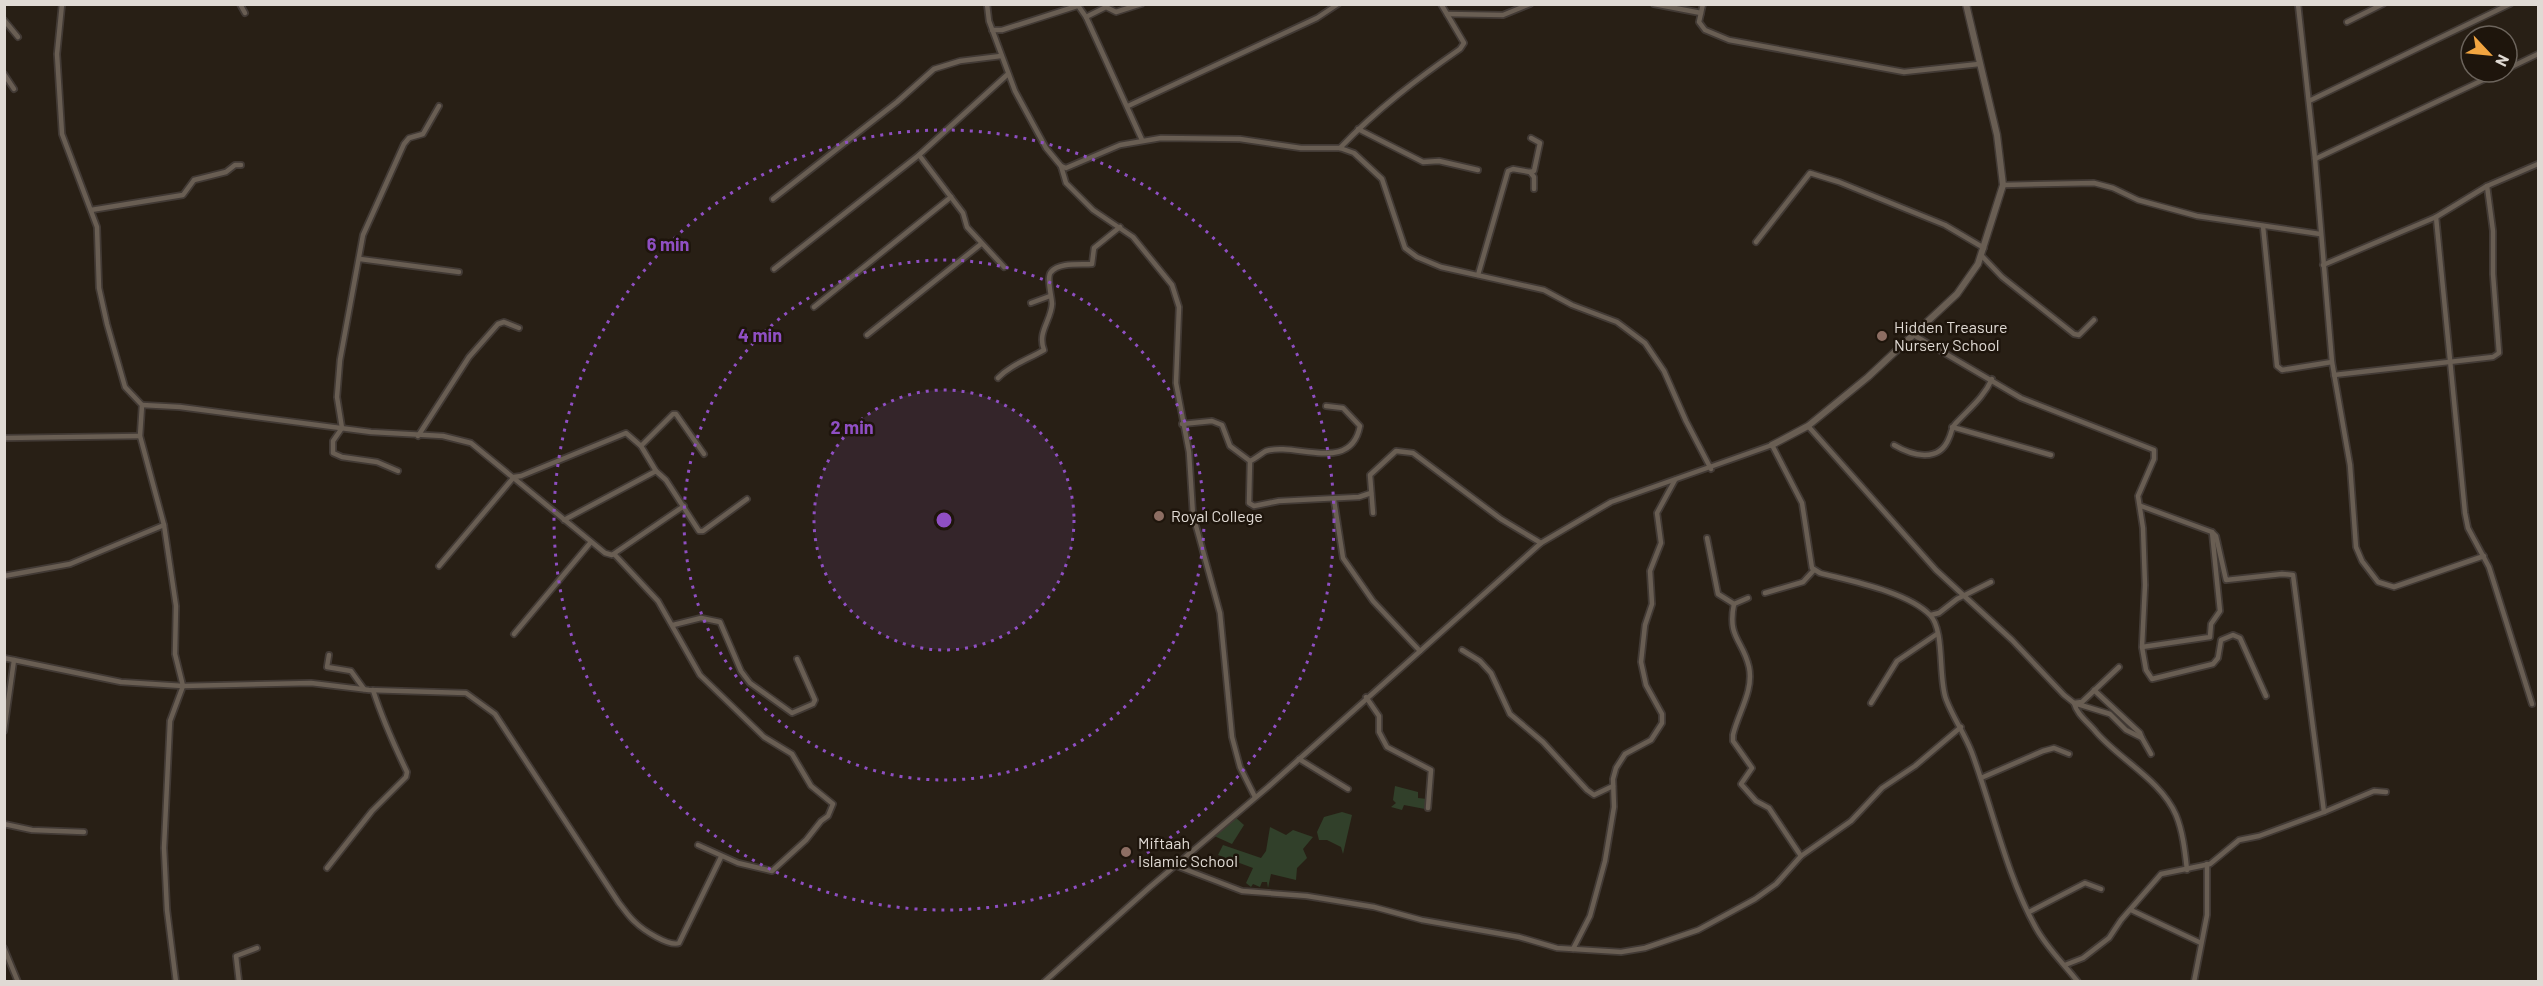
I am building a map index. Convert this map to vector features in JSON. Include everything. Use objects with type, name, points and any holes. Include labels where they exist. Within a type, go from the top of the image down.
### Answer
[{"type":"street","points":[[62,4],[57,54],[62,134],[97,227],[99,288],[125,387],[141,405],[140,436],[164,525],[176,606],[175,654],[183,686],[170,721],[164,848],[167,910],[176,981]]},
{"type":"street","points":[[240,4],[245,13]]},
{"type":"street","points":[[987,4],[992,30],[1008,74],[1046,148],[1061,166],[1066,183],[1093,210],[1134,237],[1172,285],[1179,307],[1176,383],[1189,452],[1193,515],[1220,614],[1233,737],[1240,767],[1255,797]]},
{"type":"street","points":[[1086,17],[1106,7],[1116,12],[1141,4]]},
{"type":"street","points":[[1128,106],[1317,18],[1338,4]]},
{"type":"street","points":[[1340,148],[1400,91],[1464,43],[1441,4]]},
{"type":"street","points":[[1447,14],[1503,15],[1530,4]]},
{"type":"street","points":[[1654,4],[1701,13]]},
{"type":"street","points":[[1703,4],[1699,22],[1705,30],[1729,40],[1881,69],[1912,72],[1979,64]]},
{"type":"street","points":[[1044,981],[1174,865],[1299,759],[1541,543],[1611,502],[1711,469],[1772,445],[1808,426],[1868,377],[1957,294],[1983,251],[2003,185],[1997,135],[1966,4]]},
{"type":"street","points":[[2298,4],[2315,159],[2332,362],[2350,465],[2356,547],[2362,561],[2378,582],[2394,587],[2484,556]]},
{"type":"street","points":[[2347,22],[2383,4]]},
{"type":"street","points":[[2309,101],[2510,4]]},
{"type":"street","points":[[992,30],[1002,30],[1077,5],[1086,17],[1142,140]]},
{"type":"street","points":[[4,20],[18,37]]},
{"type":"street","points":[[2519,63],[2538,54]]},
{"type":"street","points":[[772,199],[897,102],[934,69],[960,61],[1001,56]]},
{"type":"street","points":[[4,74],[14,89]]},
{"type":"street","points":[[774,269],[919,154],[1008,74]]},
{"type":"street","points":[[2315,159],[2474,84]]},
{"type":"street","points":[[398,471],[377,462],[335,454],[333,441],[342,428],[337,397],[340,360],[363,236],[404,144],[410,138],[423,134],[439,106]]},
{"type":"street","points":[[1358,129],[1423,162],[1439,161],[1478,170]]},
{"type":"street","points":[[1061,166],[1066,168],[1104,151],[1142,140],[1196,137],[1249,140],[1301,148],[1340,148],[1365,161],[1382,179],[1405,248],[1410,253],[1441,267],[1544,290],[1572,305],[1617,322],[1645,343],[1664,371],[1711,469]]},
{"type":"street","points":[[1530,172],[1534,171],[1540,150],[1540,143],[1531,138]]},
{"type":"street","points":[[919,154],[963,213],[967,227],[981,244],[990,249],[1004,267]]},
{"type":"street","points":[[2323,265],[2436,217],[2487,186],[2537,164],[2538,171]]},
{"type":"street","points":[[91,210],[183,195],[194,180],[226,172],[235,165],[241,165]]},
{"type":"street","points":[[1478,275],[1508,171],[1513,169],[1530,172],[1534,177],[1534,189]]},
{"type":"street","points":[[1756,242],[1810,173],[1839,182],[1945,225],[1983,251],[2002,277],[2074,334],[2079,335],[2094,320]]},
{"type":"street","points":[[2003,185],[2094,183],[2114,188],[2138,200],[2197,216],[2320,234]]},
{"type":"street","points":[[2334,375],[2493,357],[2500,350],[2493,274],[2493,231],[2487,186]]},
{"type":"street","points":[[814,307],[951,197]]},
{"type":"street","points":[[2436,217],[2465,513],[2468,528],[2484,556],[2504,610],[2532,704]]},
{"type":"street","points":[[2263,226],[2277,366],[2282,370],[2332,362]]},
{"type":"street","points":[[998,378],[1006,369],[1044,350],[1042,332],[1052,302],[1049,276],[1052,270],[1062,266],[1092,264],[1094,248],[1119,227]]},
{"type":"street","points":[[867,335],[981,244]]},
{"type":"street","points":[[360,259],[459,272]]},
{"type":"street","points":[[1031,303],[1050,296]]},
{"type":"street","points":[[418,436],[469,357],[498,324],[504,322],[519,328]]},
{"type":"street","points":[[1912,334],[2021,398],[2154,450],[2154,459],[2138,496],[2141,506],[2145,585],[2142,647],[2146,670],[2152,679],[2213,664],[2218,658],[2222,640],[2233,635],[2240,638],[2266,696]]},
{"type":"street","points":[[1894,445],[1916,454],[1935,454],[1949,439],[1952,427],[1986,393],[1992,379]]},
{"type":"street","points":[[141,405],[180,407],[418,436],[443,436],[471,443],[605,553],[615,555],[658,601],[700,675],[764,737],[792,754],[812,786],[832,804],[833,810],[828,816],[772,871],[722,857],[698,845]]},
{"type":"street","points":[[1326,406],[1343,408],[1360,426],[1358,436],[1351,447],[1325,453],[1265,451],[1251,461],[1249,503],[1254,506],[1280,501],[1334,500],[1371,493]]},
{"type":"street","points":[[641,446],[673,414],[676,414],[704,454]]},
{"type":"street","points":[[1182,424],[1212,421],[1222,425],[1230,446],[1251,461]]},
{"type":"street","points":[[1808,426],[1936,570],[2074,703],[2110,714],[2126,730],[2142,738]]},
{"type":"street","points":[[1952,427],[2051,455]]},
{"type":"street","points":[[439,566],[514,477],[626,433],[641,446],[656,471],[684,506],[695,529],[701,532],[747,499]]},
{"type":"street","points":[[4,438],[140,436]]},
{"type":"street","points":[[1772,445],[1802,502],[1809,557],[1814,570]]},
{"type":"street","points":[[1373,513],[1370,475],[1372,470],[1396,451],[1413,453],[1501,519],[1541,543]]},
{"type":"street","points":[[564,520],[656,471]]},
{"type":"street","points":[[1573,949],[1590,916],[1605,861],[1614,807],[1613,774],[1622,757],[1630,750],[1648,742],[1662,723],[1662,714],[1646,685],[1641,662],[1645,625],[1652,604],[1650,571],[1661,543],[1657,513],[1675,480]]},
{"type":"street","points":[[1334,500],[1343,558],[1373,601],[1420,651]]},
{"type":"street","points":[[615,555],[684,506]]},
{"type":"street","points":[[2141,506],[2212,532],[2216,536],[2226,580],[2292,575],[2324,812]]},
{"type":"street","points":[[4,576],[70,564],[164,525]]},
{"type":"street","points":[[2142,647],[2210,637],[2211,624],[2220,611],[2212,532]]},
{"type":"street","points":[[1707,538],[1718,594],[1734,604]]},
{"type":"street","points":[[514,634],[591,542]]},
{"type":"street","points":[[1765,592],[1803,582],[1814,570]]},
{"type":"street","points":[[1814,570],[1879,589],[1931,615],[1940,613],[1957,599],[1991,582]]},
{"type":"street","points":[[1734,604],[1748,598]]},
{"type":"street","points":[[1734,604],[1733,629],[1736,641],[1749,667],[1750,677],[1748,694],[1733,735],[1733,741],[1752,768],[1741,784],[1756,801],[1769,808],[1800,856]]},
{"type":"street","points":[[1931,615],[1937,634],[1941,681],[1946,699],[1981,778],[2009,864],[2029,912],[2048,946],[2078,981]]},
{"type":"street","points":[[673,625],[701,618],[720,622],[741,671],[750,683],[792,713],[813,704],[815,700],[797,658]]},
{"type":"street","points":[[1871,703],[1897,662],[1937,634]]},
{"type":"street","points":[[1462,650],[1480,661],[1491,673],[1510,714],[1543,742],[1587,790],[1594,795],[1613,786]]},
{"type":"street","points":[[328,655],[327,668],[351,671],[364,689]]},
{"type":"street","points":[[4,658],[121,682],[183,686],[311,683],[373,690],[462,692],[492,710],[619,903],[634,922],[671,943],[679,943],[722,857]]},
{"type":"street","points":[[4,731],[14,660]]},
{"type":"street","points":[[2074,703],[2082,702],[2119,667]]},
{"type":"street","points":[[327,868],[367,816],[407,775],[390,730],[383,722],[373,690]]},
{"type":"street","points":[[2094,690],[2142,738],[2151,754]]},
{"type":"street","points":[[1366,697],[1379,716],[1379,732],[1386,747],[1431,770],[1428,808]]},
{"type":"street","points":[[2074,703],[2076,711],[2108,745],[2141,772],[2170,805],[2180,828],[2187,870]]},
{"type":"street","points":[[1174,865],[1242,891],[1307,896],[1374,907],[1422,920],[1573,949],[1620,952],[1645,948],[1698,930],[1761,895],[1776,884],[1800,856],[1851,821],[1882,788],[1915,766],[1960,728]]},
{"type":"street","points":[[1981,778],[2043,751],[2054,748],[2069,754]]},
{"type":"street","points":[[1299,759],[1348,789]]},
{"type":"street","points":[[2065,965],[2083,958],[2109,938],[2161,874],[2187,870],[2216,861],[2239,840],[2259,836],[2374,792],[2386,792]]},
{"type":"street","points":[[4,824],[45,832],[84,832]]},
{"type":"street","points":[[2194,981],[2207,915],[2207,864]]},
{"type":"street","points":[[2029,912],[2085,883],[2101,888]]},
{"type":"street","points":[[2131,910],[2201,943]]},
{"type":"street","points":[[4,948],[18,981]]},
{"type":"street","points":[[239,981],[236,956],[257,948]]},
{"type":"green space","points":[[1395,786],[1418,792],[1418,798],[1427,799],[1425,809],[1404,805],[1402,810],[1391,807],[1396,803],[1393,800]]},
{"type":"green space","points":[[1342,812],[1352,815],[1343,854],[1341,847],[1327,840],[1319,840],[1317,832],[1324,817]]},
{"type":"green space","points":[[1235,817],[1244,825],[1232,844],[1212,835]]},
{"type":"green space","points":[[1270,827],[1286,835],[1293,830],[1313,837],[1303,849],[1307,858],[1297,868],[1296,880],[1271,874],[1268,888],[1267,882],[1262,882],[1260,887],[1253,884],[1251,887],[1246,883],[1253,868],[1218,855],[1223,845],[1261,858],[1266,851]]},
{"type":"place","name":"Hidden Treasure Nursery School","points":[[1882,336]]},
{"type":"place","name":"Royal College","points":[[1159,516]]},
{"type":"place","name":"Miftaah Islamic School","points":[[1126,852]]}]
